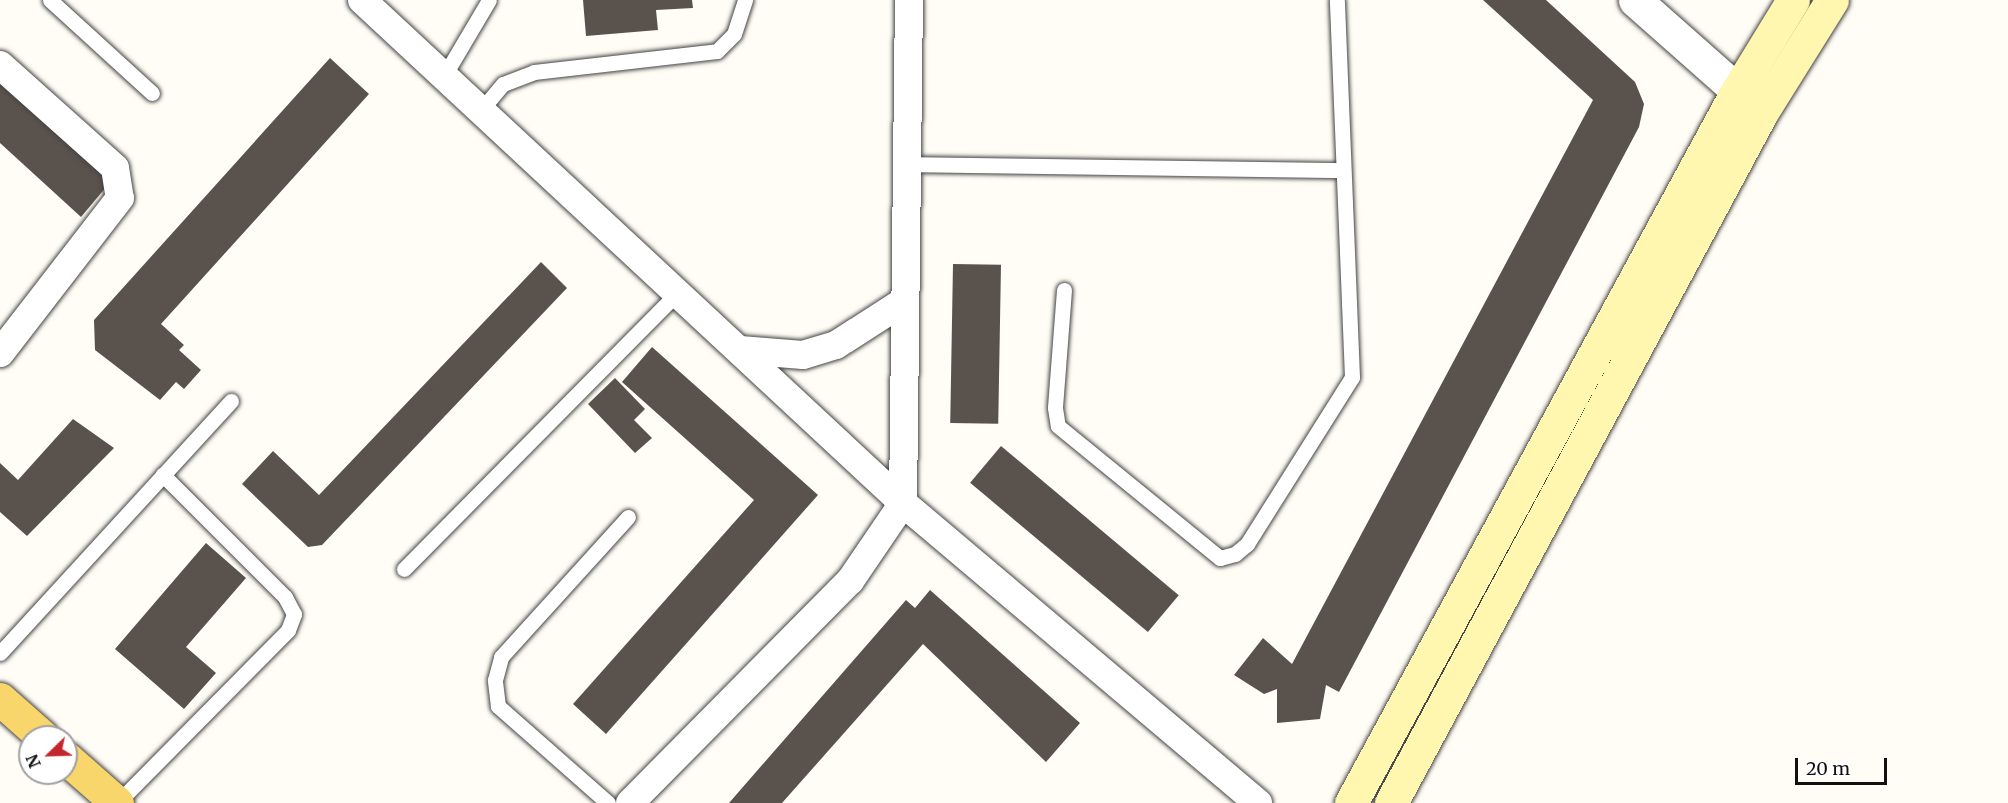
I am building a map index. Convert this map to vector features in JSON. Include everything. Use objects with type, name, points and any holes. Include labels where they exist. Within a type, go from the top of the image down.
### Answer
[{"type":"main road","points":[[1351,803],[1736,93],[1793,0]]},
{"type":"main road","points":[[1391,803],[1762,112],[1832,0]]},
{"type":"main road","points":[[0,699],[29,725]]},
{"type":"main road","points":[[78,769],[117,803]]},
{"type":"street","points":[[362,0],[903,502],[1258,803]]},
{"type":"street","points":[[630,803],[850,581],[903,502],[903,302],[909,0]]},
{"type":"street","points":[[1635,0],[1736,93],[1762,112]]},
{"type":"street","points":[[0,65],[115,168],[120,184],[120,198],[0,353]]},
{"type":"street","points":[[740,350],[803,355],[836,345],[903,302]]},
{"type":"lane","points":[[50,0],[152,93]]},
{"type":"lane","points":[[444,76],[489,0]]},
{"type":"lane","points":[[481,110],[503,84],[534,72],[717,51],[734,34],[745,0]]},
{"type":"lane","points":[[1064,290],[1055,408],[1058,426],[1220,558],[1235,554],[1247,544],[1352,376],[1337,0]]},
{"type":"lane","points":[[907,164],[1342,170]]},
{"type":"lane","points":[[404,569],[678,292]]},
{"type":"lane","points":[[0,653],[231,401]]},
{"type":"lane","points":[[117,803],[288,630],[294,614],[285,597],[163,475]]},
{"type":"lane","points":[[608,803],[498,706],[495,680],[501,657],[628,517]]},
{"type":"building","points":[[583,0],[692,0],[693,8],[656,10],[658,30],[586,36]]},
{"type":"building","points":[[1483,0],[1546,0],[1635,82],[1644,104],[1639,127],[1339,692],[1326,685],[1320,719],[1277,723],[1277,689],[1264,694],[1234,675],[1263,638],[1292,664],[1593,100]]},
{"type":"building","points":[[330,58],[369,94],[161,324],[184,345],[179,350],[201,370],[184,389],[176,382],[160,400],[95,350],[94,320]]},
{"type":"building","points":[[0,77],[112,180],[81,217],[0,143]]},
{"type":"building","points":[[541,262],[567,288],[322,545],[308,547],[242,484],[273,451],[319,495]]},
{"type":"building","points":[[953,264],[1001,265],[998,424],[950,423]]},
{"type":"building","points":[[652,347],[818,495],[606,734],[573,704],[754,500],[622,382]]},
{"type":"building","points":[[615,378],[645,409],[634,420],[652,438],[635,453],[588,404]]},
{"type":"building","points":[[73,419],[114,448],[27,536],[0,512],[0,463],[18,480]]},
{"type":"building","points":[[1001,446],[1179,595],[1148,632],[970,483]]},
{"type":"building","points":[[206,543],[246,578],[186,647],[216,673],[184,709],[115,649]]},
{"type":"building","points":[[930,590],[1080,723],[1046,762],[923,644],[782,803],[729,803],[906,600],[915,608]]}]
